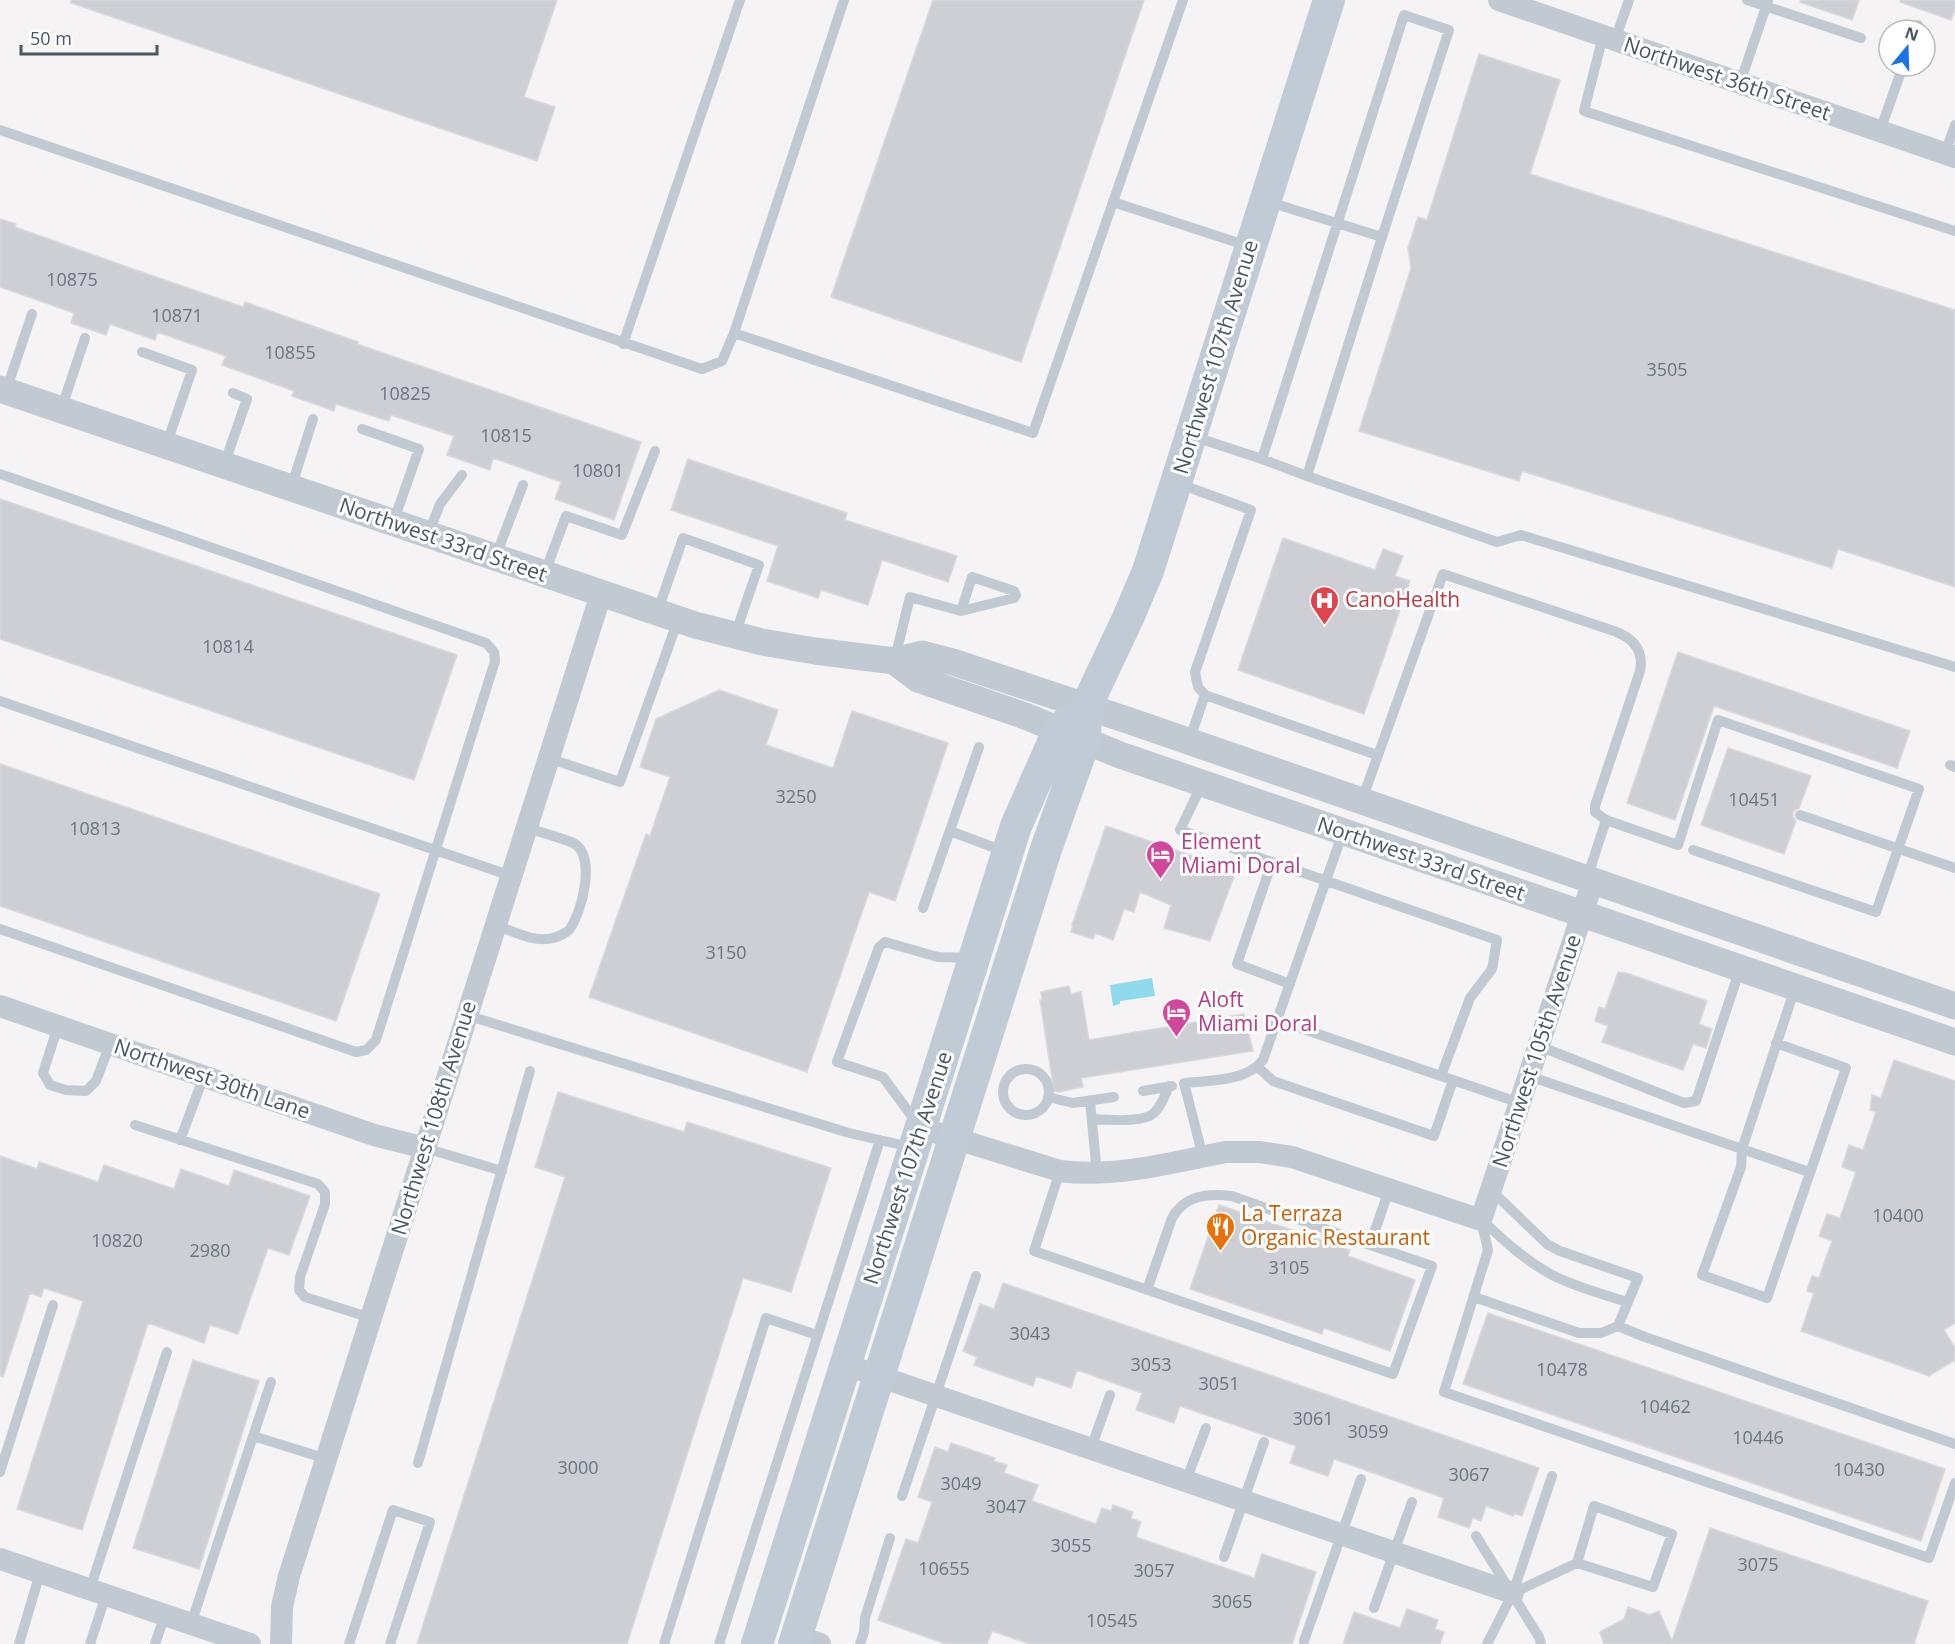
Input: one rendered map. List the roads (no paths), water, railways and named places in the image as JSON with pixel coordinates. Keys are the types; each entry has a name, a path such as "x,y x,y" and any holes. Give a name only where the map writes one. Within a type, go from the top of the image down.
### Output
{"main road":[{"name":"Northwest 107th Avenue","path":"760,1634 1024,805 1072,735 1142,587 1192,436 1329,0"},
{"name":"Northwest 107th Avenue","path":"803,1641 879,1376 1046,849 1072,735"},
{"path":"760,1634 803,1641"}],"street":[{"name":"Northwest 36th Street","path":"1507,1 1950,156"},
{"name":"Northwest 33rd Street","path":"3,390 667,617 778,645 894,661 922,654 930,656 1189,741 1955,1006"},
{"name":"Northwest 108th Avenue","path":"281,1644 282,1607 287,1584 601,594"},
{"name":"Northwest 33rd Street","path":"894,661 918,679 1123,756 1955,1042"},
{"name":"Northwest 105th Avenue","path":"1481,1220 1582,914 1589,880"},
{"name":"Northwest 30th Lane","path":"0,1006 374,1135 425,1148"},
{"path":"921,1128 1060,1171 1097,1174 1242,1151 1278,1154 1481,1220"},
{"path":"846,1365 1513,1593"},
{"path":"0,1559 191,1624 219,1639 250,1644"}],"lane":[{"path":"623,344 740,0"},
{"path":"0,130 702,369 722,361 734,333 844,0"},
{"path":"734,333 1033,433 1183,0"},
{"path":"1629,0 1609,38 1584,111 1955,231"},
{"path":"1747,0 1767,3 1861,39"},
{"path":"1740,83 1767,3"},
{"path":"1262,459 1404,15 1449,30 1307,476"},
{"path":"1880,131 1899,78"},
{"path":"1950,156 1955,125"},
{"path":"1265,201 1382,237"},
{"path":"1113,202 1251,247"},
{"path":"3,390 32,314"},
{"path":"61,410 85,338"},
{"path":"142,352 192,370 166,446"},
{"path":"224,465 247,399 233,393"},
{"path":"291,488 313,419"},
{"path":"362,429 419,449 393,523"},
{"path":"1192,436 1497,542 1521,535 1955,667"},
{"path":"544,575 566,516 622,536 655,451"},
{"path":"0,474 486,644 494,652 495,661 376,1040 366,1050 356,1052 0,929"},
{"path":"428,535 440,504 462,475"},
{"path":"1177,483 1251,510 1195,672 1198,687 1205,695 1377,754"},
{"path":"495,558 523,485"},
{"path":"548,758 620,782 667,617 682,538 759,565 735,636"},
{"path":"1361,801 1443,574 1614,631 1635,644 1641,656 1640,671 1594,806 1595,812 1606,820 1678,845 1718,720 1919,789 1876,912 1693,850"},
{"path":"894,661 910,597 961,611 1014,598 1016,595 1014,591 972,578 961,611"},
{"path":"1189,741 1205,695"},
{"path":"0,701 511,876"},
{"path":"923,908 979,747"},
{"path":"1202,783 1180,831 1497,940 1492,969 1470,998 1441,1076"},
{"path":"1800,815 1955,868"},
{"path":"1589,880 1591,866 1606,820"},
{"path":"495,925 530,937 552,939 568,932 576,916 585,882 586,860 576,845 526,828"},
{"path":"950,831 1008,853"},
{"path":"1143,1092 1184,1083 1242,1075 1258,1067 1263,1060 1344,832"},
{"path":"1272,862 1236,964 1290,984"},
{"path":"466,1015 815,1123 906,1146 921,1128 883,1077 837,1062 879,947 885,942 938,957 975,958"},
{"path":"1539,1046 1684,1103 1696,1101 1740,968"},
{"path":"1776,1043 1846,1068 1767,1298 1702,1275 1741,1167 1742,1149 1776,1043 1795,988"},
{"path":"1277,1020 1520,1103"},
{"path":"58,1026 43,1073 50,1085 58,1088 86,1091 96,1081 110,1044"},
{"path":"1258,1067 1273,1081 1434,1136 1453,1080"},
{"path":"1027,1070 1041,1076 1046,1082 1048,1097 1045,1104 1035,1113 1021,1115 1008,1107 1004,1101 1004,1086 1012,1074 1027,1070"},
{"path":"418,1463 530,1071"},
{"path":"180,1140 204,1076"},
{"path":"1529,1076 1809,1172"},
{"path":"1184,1083 1203,1157"},
{"path":"1093,1119 1118,1121 1151,1115 1160,1104 1169,1086"},
{"path":"1048,1097 1073,1102 1114,1097"},
{"path":"1090,1101 1097,1174"},
{"path":"135,1125 318,1184 325,1192 325,1204 300,1277 299,1290 305,1297 371,1318"},
{"path":"719,1644 880,1140"},
{"path":"425,1148 502,1171"},
{"path":"1060,1171 1034,1251 1147,1290 1393,1374 1431,1266 1232,1197 1218,1194 1202,1195 1186,1201 1177,1209 1147,1290"},
{"path":"1370,1245 1389,1190"},
{"path":"1491,1190 1547,1244 1560,1251 1638,1278 1618,1326"},
{"path":"1481,1220 1510,1247 1551,1274 1627,1302"},
{"path":"1481,1220 1488,1250 1444,1392 1929,1558 1955,1483"},
{"path":"902,1496 976,1276"},
{"path":"1474,1298 1580,1334 1601,1333 1618,1326 1955,1444"},
{"path":"0,1472 52,1305"},
{"path":"664,1644 766,1318 817,1335"},
{"path":"90,1644 98,1592 167,1352"},
{"path":"191,1624 271,1382"},
{"path":"1091,1449 1110,1395"},
{"path":"1186,1482 1206,1428"},
{"path":"253,1436 327,1459"},
{"path":"1224,1557 1264,1442"},
{"path":"1487,1644 1513,1593 1552,1476"},
{"path":"1304,1641 1360,1479"},
{"path":"1374,1608 1412,1502"},
{"path":"1513,1593 1577,1563 1653,1587 1672,1534 1594,1506 1577,1563"},
{"path":"349,1644 393,1510 429,1522 390,1644"},
{"path":"1476,1536 1513,1593 1541,1644"},
{"path":"860,1644 865,1618 890,1538"},
{"path":"19,1644 40,1573"},
{"path":"155,1644 165,1615"}],"water":[{"path":"1152,978 1155,996 1120,1001 1120,1004 1113,1006 1110,985"}],"place":[{"name":"CanoHealth","path":"1324,626"},
{"name":"Element Miami Doral","path":"1160,880"},
{"name":"Aloft Miami Doral","path":"1177,1038"},
{"name":"La Terraza Organic Restaurant","path":"1220,1252"}]}
